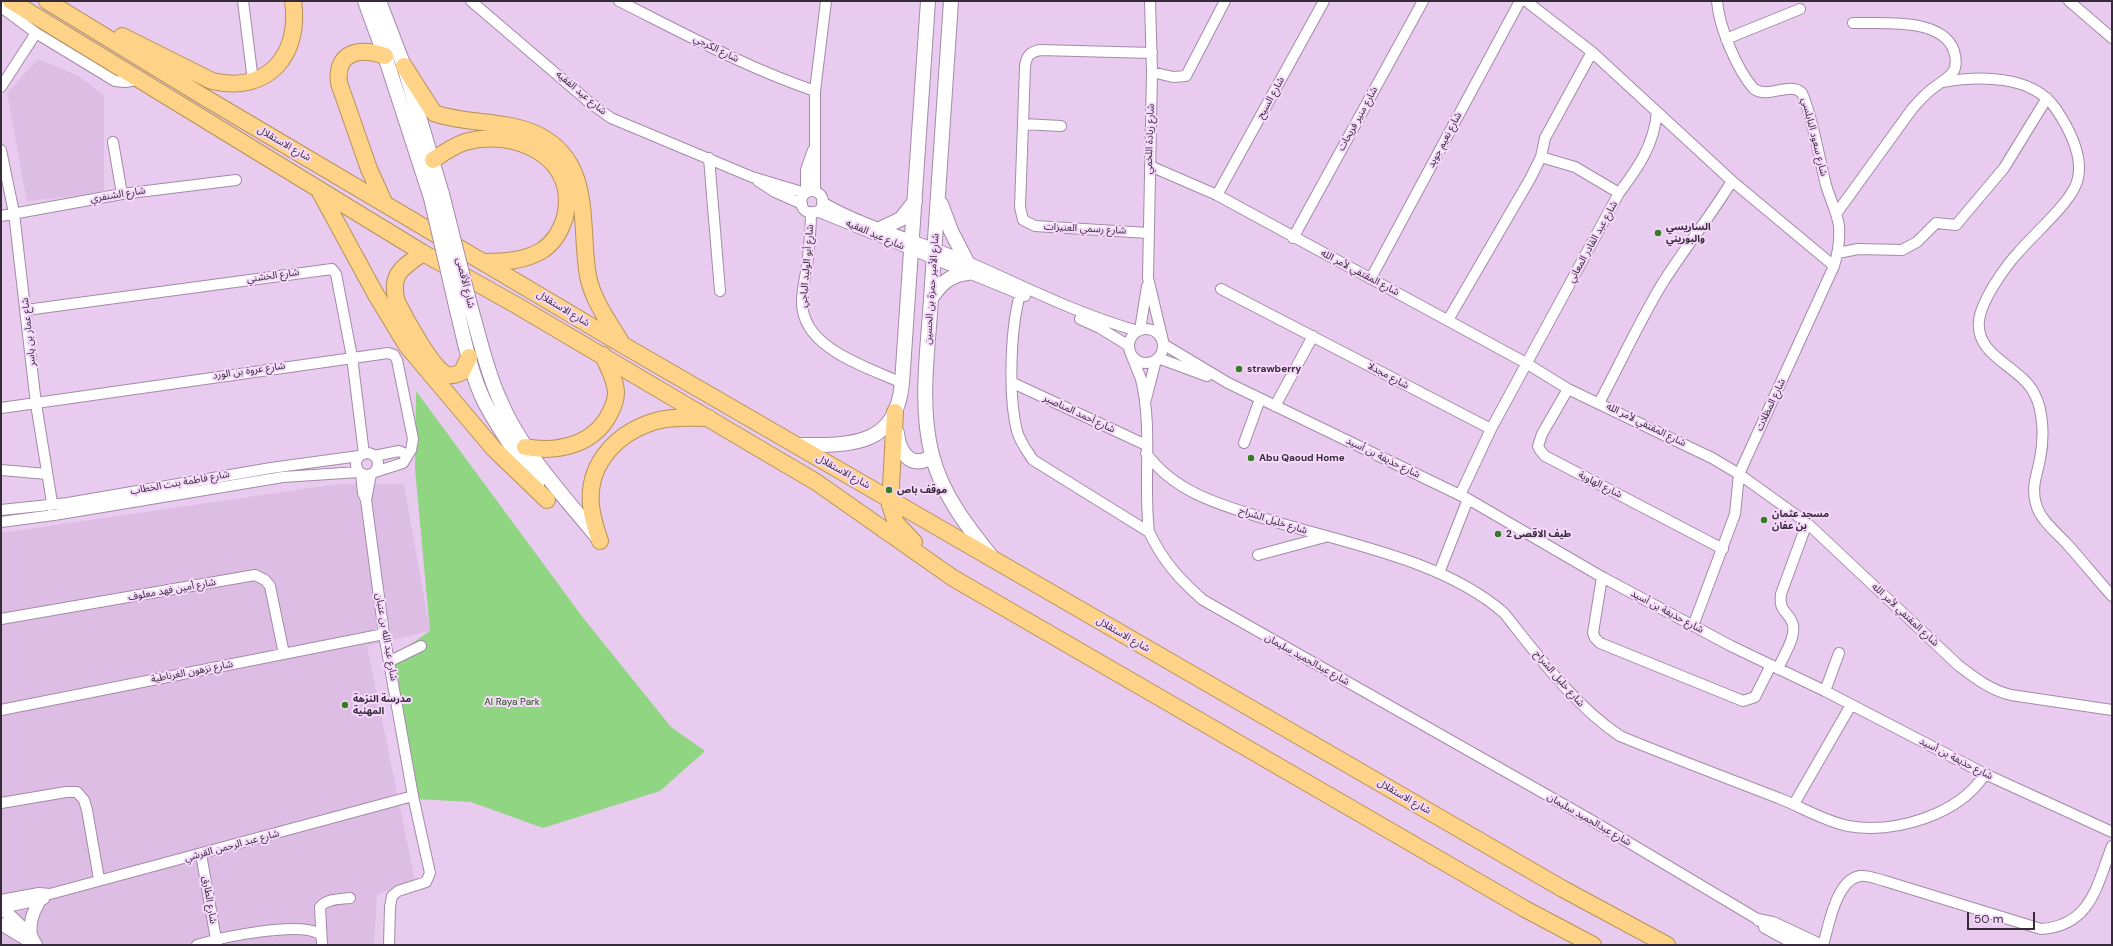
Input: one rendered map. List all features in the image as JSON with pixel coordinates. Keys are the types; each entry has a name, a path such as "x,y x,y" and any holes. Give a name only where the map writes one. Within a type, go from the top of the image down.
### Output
{"highway":[{"name":"شارع الاستقلال","path":"11,1 319,191 602,355 816,482 953,578 1117,675 1526,909 1594,945"},
{"name":"شارع الاستقلال","path":"47,1 204,97 384,202 623,345 890,498 1563,889 1667,945"},
{"path":"70,16 98,24 212,81 227,84 253,81 279,65 292,41 294,24 293,1"},
{"path":"384,202 369,169 339,83 338,73 340,66 346,58 355,52 372,51 386,56"},
{"path":"404,66 434,113 525,130 552,143 563,153 571,165 579,189 588,277 593,291 623,345"},
{"path":"433,160 448,149 464,142 481,139 502,140 520,143 539,150 552,162 563,177 567,194 567,209 563,224 557,236 542,251 507,262 484,262"},
{"path":"319,191 407,346 494,449 547,500"},
{"path":"423,252 402,268 396,277 394,286 397,302 432,361 444,374 450,376 462,372 469,357"},
{"path":"525,447 541,450 555,450 587,439 602,428 614,406 616,393 614,381 602,355"},
{"path":"895,412 890,498 891,511 896,523 918,546 924,558"},
{"path":"600,541 593,519 591,488 594,473 599,461 611,446 624,436 640,427 658,420 709,418"},
{"path":"1077,608 1092,602"}],"main road":[{"name":"شارع الأقصى","path":"365,1 436,196 470,305 488,370 499,399 525,447 600,541"},
{"name":"شارع الأقصى","path":"379,1 404,66 433,160 436,196 456,306 480,392 496,423 547,500"},
{"path":"922,1 928,20"},
{"path":"797,445 846,444 865,440 881,431 895,412 900,398 916,201 928,1"},
{"name":"شارع الأمير حمزة بن الحسين","path":"951,1 925,406 927,431 932,456 941,481 953,504 993,559"},
{"path":"931,298 946,280 967,268 939,198"},
{"path":"882,228 901,219 916,201"},
{"path":"895,412 899,446 904,454 916,461 924,460 932,456"}],"street":[{"path":"242,1 253,81"},
{"name":"شارع عيد الفقيه","path":"470,1 611,118 752,177 809,193"},
{"name":"شارع الكرجي","path":"619,1 759,70 815,91"},
{"path":"809,193 814,149 815,91 826,1"},
{"name":"شارع زيادة اللخمي","path":"1139,331 1148,278 1152,72 1150,1"},
{"path":"1152,72 1173,77 1186,76 1225,1"},
{"name":"شارع السيح","path":"1217,195 1324,1"},
{"name":"شارع منير فريحات","path":"1293,238 1423,1"},
{"name":"شارع نعيم جويد","path":"1370,278 1520,1"},
{"path":"1526,1 1592,52 1732,181 1834,266"},
{"name":"شارع سعود النابلسي","path":"1717,1 1721,24 1726,39 1754,89 1762,93 1794,88 1802,93 1817,142 1826,185"},
{"path":"2069,1 2112,38"},
{"path":"1,7 36,33 115,81 124,82 138,80"},
{"path":"1726,39 1800,8"},
{"path":"1836,214 1912,109 1926,94 1953,72 1956,58 1950,43 1938,33 1916,25 1853,23"},
{"path":"1,87 36,33"},
{"name":"شارع رسمي العنيزات","path":"1148,233 1035,226 1023,220 1020,207 1026,58 1034,51 1152,53"},
{"path":"1448,320 1530,179 1541,156 1545,138 1592,52"},
{"path":"1942,82 1971,79 2007,82 2026,86 2047,98 2063,120 2073,143 2079,166 2077,183 2071,194 2016,254 2001,274 1982,309 1979,320 1979,332 1988,350 2026,381 2038,401 2041,415 2041,452 2034,487 2038,510 2112,596"},
{"path":"1838,253 1858,249 1902,250 1912,246 1936,223 1956,225 2004,168 2047,98"},
{"path":"1619,193 1636,171 1653,138 1657,112"},
{"path":"1023,124 1061,126"},
{"path":"113,142 122,194"},
{"name":"شاع عمار بن ياسر","path":"1,150 14,213 36,404 54,515"},
{"name":"شارع عبد القادر المعاني","path":"1491,429 1619,193 1575,167 1541,156"},
{"path":"709,158 720,291"},
{"name":"شارع المقتفي لأمر الله","path":"1150,166 1217,195 1293,238 1526,363 1568,389 1712,458 1739,474 1807,523 1958,666 1984,684 1997,691 2012,695 2112,710"},
{"name":"شارع عيد الفقيه","path":"752,177 775,192 802,204"},
{"name":"شارع الشنفري","path":"1,216 122,194 236,180"},
{"path":"1599,403 1661,286 1682,252 1715,209 1732,181"},
{"name":"شارع المظلات","path":"1693,626 1735,514 1739,474 1834,266 1838,253 1839,233 1836,214 1826,185"},
{"path":"809,193 820,195 822,202 820,208 814,212 806,210 802,204 802,198 809,193"},
{"name":"شارع عيد الفقيه","path":"822,202 865,226 882,228 912,245"},
{"name":"شارع عيد الفقيه","path":"814,212 865,226 1021,291"},
{"name":"شارع أبو الوليد الباجي","path":"814,212 802,295 802,310 806,324 815,336 826,346 850,360 902,383"},
{"name":"شارع الخشني","path":"26,310 332,269 336,274 352,357 366,455"},
{"name":"شارع زيادة اللخمي","path":"1148,278 1163,343"},
{"name":"شارع مجدلا","path":"1221,289 1491,429"},
{"path":"1021,291 1089,316 1139,331 1154,331 1163,343 1162,352 1157,359 1145,403"},
{"path":"1021,291 1084,320 1130,350 1139,362 1151,362 1157,359"},
{"path":"1021,291 1013,342 1013,406 1017,431 1022,445 1033,460 1149,532"},
{"path":"1139,331 1132,337 1130,350 1140,379 1145,403"},
{"path":"1276,406 1313,336"},
{"name":"شارع حذيفة بن أسيد","path":"1163,343 1228,383 1464,497 1602,577 1693,626 1825,691 1985,774 2112,832"},
{"name":"شارع عروة بن الورد","path":"1,408 388,352 394,355 398,360 413,439 408,455"},
{"name":"شارع حذيفة بن أسيد","path":"1157,359 1228,383"},
{"name":"شارع أحمد المناصير","path":"1013,383 1146,449"},
{"name":"شارع الهاوية","path":"1568,389 1539,440 1540,450 1545,456 1723,549"},
{"path":"1244,443 1260,399"},
{"name":"شارع عبدالحميد سليمان","path":"1145,403 1146,511 1149,532 1158,552 1180,580 1203,600 1590,820 1759,920"},
{"path":"1440,573 1464,497 1491,429"},
{"name":"شارع خليل الشراح","path":"1146,449 1162,472 1182,487 1211,502 1325,537 1354,544 1440,573 1490,601 1504,613 1578,703 1614,732 1641,745 1794,804 1828,820 1848,826 1870,828 1894,826 1914,821 1951,805 1972,792 1985,774"},
{"path":"366,455 398,451 408,455 403,463 373,473"},
{"name":"شارع عبد الله بن عتبان","path":"366,500 373,473 378,464 366,455 356,465 360,472 363,493 366,500 384,634 413,796 429,866 429,878 421,885 398,891 392,896 390,901 389,945"},
{"name":"شارع فاطمة بنت الخطاب","path":"1,510 52,504 272,468 366,455"},
{"path":"1,470 48,474"},
{"name":"شارع فاطمة بنت الخطاب","path":"1,522 54,515 283,477 360,472 373,473"},
{"path":"1602,577 1593,633 1595,638 1600,643 1743,701 1755,697 1774,667 1794,630 1792,621 1781,607 1781,594 1807,523"},
{"path":"1258,556 1325,537"},
{"name":"شارع أمين فهد معلوف","path":"1,619 255,576 261,577 270,586 284,654"},
{"name":"شارع نزهون الغرناطية","path":"1,710 384,634"},
{"path":"390,661 421,646"},
{"path":"1825,691 1839,653"},
{"path":"1794,804 1851,705"},
{"path":"1,803 66,792 77,792 84,800 90,821 100,879"},
{"name":"شارع عبد الرحمن القرشي","path":"1,906 45,897 100,879 202,854 413,796"},
{"path":"1759,920 1773,923 1822,945 1840,892 1852,879 1861,876 1885,881 2041,930 2062,926 2081,914 2091,902 2112,846"},
{"name":"شارع الطارق","path":"202,854 217,942"},
{"path":"34,942 30,927 32,918 45,897"},
{"path":"322,945 319,912 322,904 350,898"},
{"path":"1,906 34,942"},
{"path":"1759,920 1769,930 1798,945"},
{"path":"1,924 34,942"},
{"path":"197,945 292,929 311,929 320,934"}],"shaded area":[{"path":"38,59 79,76 104,96 104,193 27,201 7,93"},
{"path":"338,484 404,484 430,631 367,646 415,881 377,894 374,945 1,945 1,533"}],"green space":[{"name":"Al Raya Park","path":"416,391 584,619 671,727 705,751 660,791 543,828 471,802 416,799 389,659 430,631 415,469"}],"place":[{"name":"الساريسي والبوريني","path":"1658,233"},
{"name":"strawberry","path":"1239,369"},
{"name":"Abu Qaoud Home","path":"1251,458"},
{"name":"موقف باص","path":"889,490"},
{"name":"مسجد عثمان بن عفان","path":"1764,520"},
{"name":"طيف الاقصى 2","path":"1498,534"},
{"name":"مدرسة النزهة المهنية","path":"345,705"}]}
